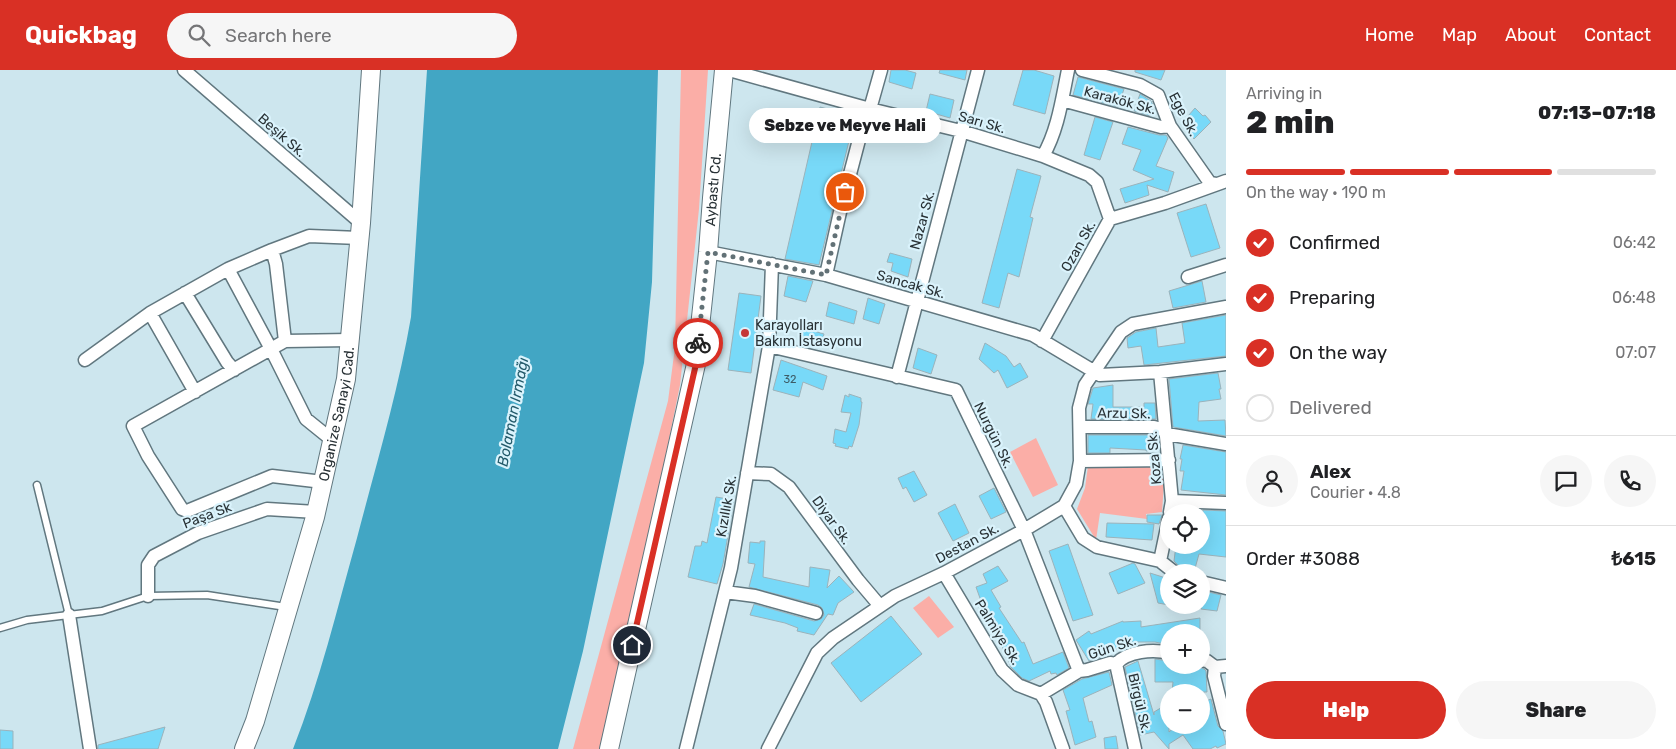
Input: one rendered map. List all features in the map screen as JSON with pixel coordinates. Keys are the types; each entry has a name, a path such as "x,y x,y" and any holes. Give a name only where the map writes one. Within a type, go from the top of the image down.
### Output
{"main road":[{"name":"Organize Sanayi Cad.","path":"244,749 255,721 316,512 346,379 360,231 371,70"},
{"name":"Aybastı Cd.","path":"609,749 696,364 724,70"}],"street":[{"name":"Beşik Sk.","path":"184,70 360,231"},
{"name":"Sarı Sk.","path":"729,70 870,109 961,131 1043,156 1089,175 1097,182 1110,219"},
{"path":"826,275 865,116 870,109 881,70"},
{"name":"Nazar Sk.","path":"897,377 978,70"},
{"path":"1043,156 1050,144 1068,70"},
{"name":"Ege Sk.","path":"1082,70 1140,85 1158,95 1170,126 1210,183 1221,182"},
{"name":"Karakök Sk.","path":"1062,100 1161,127 1170,126"},
{"name":"Ozan Sk.","path":"1042,341 1110,219 1165,203 1221,182"},
{"path":"85,360 150,313 228,268 310,236 360,231"},
{"path":"272,250 276,264 285,341"},
{"name":"Sancak Sk.","path":"708,252 826,275 1033,335 1095,372"},
{"name":"Kızıllık Sk.","path":"686,749 731,568 768,346 772,264"},
{"path":"1188,277 1226,266"},
{"path":"228,268 306,419 332,440"},
{"path":"185,293 227,362 234,370"},
{"path":"1164,564 1160,561 1097,547 1083,538 1064,506 1076,484 1080,461 1079,408 1085,385 1121,332 1133,324 1226,307"},
{"path":"150,313 195,392"},
{"path":"323,482 272,476 194,510 187,511 182,509 148,456 132,426 285,341 350,340"},
{"name":"Nurgün Sk.","path":"768,346 956,390 1024,530 1079,671"},
{"path":"1095,372 1100,375 1160,372 1226,364"},
{"name":"Koza Sk.","path":"1160,372 1167,434 1171,504"},
{"name":"Arzu Sk.","path":"1080,427 1154,427 1161,429 1167,434 1226,444"},
{"path":"1080,461 1169,460"},
{"name":"Diyar Sk.","path":"747,473 771,474 789,487 858,580 880,606"},
{"path":"1210,505 1226,504"},
{"name":"Destan Sk.","path":"768,749 817,654 833,638 895,596 944,573 1064,506"},
{"name":"Paşa Sk","path":"148,596 148,565 154,556 198,533 267,509 316,512"},
{"path":"1160,561 1161,554"},
{"name":"Palmiye Sk.","path":"944,573 1002,670 1018,685 1041,694"},
{"path":"1210,584 1226,588"},
{"path":"725,592 755,596 816,613"},
{"path":"69,615 90,749"},
{"name":"Gün Sk.","path":"1041,694 1079,671 1110,663 1116,664 1120,659 1140,652 1160,651"},
{"name":"Birgül Sk.","path":"1116,664 1135,749"},
{"path":"1220,666 1214,676 1226,724"},
{"path":"1041,694 1046,702 1062,749"}],"lane":[{"path":"37,485 69,615"},
{"path":"0,628 27,620 102,611 148,596 207,595 288,607"}],"shaded area":[{"path":"681,70 708,70 699,209 680,385 653,519 601,749 573,749 668,401 675,347"},
{"path":"1036,438 1058,485 1033,497 1010,452"},
{"path":"1158,463 1165,469 1163,504 1160,504 1160,512 1146,514 1147,519 1100,513 1096,540 1077,509 1085,488 1088,466"},
{"path":"929,596 954,627 938,638 913,608"}],"water":[{"name":"Bolaman Irmağı","path":"427,70 658,70 652,282 644,363 583,651 558,749 293,749 312,697 335,618 386,428 406,345 411,317"}],"building":[{"path":"891,70 905,70 916,73 912,89 889,82"},
{"path":"940,70 967,70 965,80 939,73"},
{"path":"1023,70 1034,70 1054,76 1045,114 1013,105"},
{"path":"1135,70 1165,70 1161,80 1135,72"},
{"path":"1078,77 1124,89 1118,107 1073,95"},
{"path":"930,94 954,100 950,118 926,111"},
{"path":"1140,94 1151,101 1153,105 1150,116 1134,111"},
{"path":"820,107 855,116 819,265 785,259"},
{"path":"1195,108 1211,122 1194,139 1181,124"},
{"path":"1095,117 1113,122 1100,160 1084,155"},
{"path":"1128,127 1166,135 1168,138 1156,166 1174,172 1168,192 1147,185 1149,195 1125,203 1120,189 1154,179 1133,170 1141,150 1122,144"},
{"path":"1017,169 1041,176 1030,217 1033,218 1019,277 1008,273 999,308 982,303"},
{"path":"1206,204 1220,248 1191,257 1177,213"},
{"path":"890,253 912,259 908,277 891,271 893,263 887,262"},
{"path":"788,276 813,281 806,302 784,296"},
{"path":"1202,281 1206,302 1173,308 1169,291"},
{"name":"Karayolları Bakım İstasyonu","path":"739,293 761,296 751,373 728,370"},
{"path":"868,298 885,304 879,324 863,319"},
{"path":"829,302 857,311 854,324 826,316"},
{"path":"1226,315 1226,356 1144,365 1141,346 1128,348 1127,338 1136,332 1156,328 1158,347 1185,343 1182,323"},
{"path":"803,328 824,334 820,347 799,341"},
{"path":"985,343 1006,356 1014,367 1020,363 1028,377 1007,388 998,370 994,373 979,359"},
{"path":"918,348 937,355 931,374 913,368"},
{"path":"781,360 827,376 823,390 803,382 799,397 773,390"},
{"path":"1218,373 1221,399 1199,402 1198,421 1225,420 1226,436 1173,427 1169,379"},
{"path":"1113,385 1113,407 1144,407 1144,403 1155,403 1156,419 1091,419 1093,404 1088,404 1093,388"},
{"path":"849,394 861,398 862,402 859,425 852,447 849,446 848,449 835,446 836,444 833,443 835,429 846,432 851,413 841,412 845,395 849,397"},
{"path":"1088,435 1153,435 1158,437 1159,449 1146,451 1110,448 1110,453 1088,453"},
{"path":"1183,445 1226,452 1226,495 1181,490 1184,471 1180,471 1182,459 1180,459"},
{"path":"914,471 927,495 914,502 906,487 903,489 898,478"},
{"path":"994,488 1006,512 991,519 979,496"},
{"path":"716,497 734,500 723,564 717,584 688,577 695,546 701,546 702,541 707,543"},
{"path":"955,504 969,533 953,541 938,513"},
{"path":"1210,510 1226,511 1226,557 1199,554 1210,554"},
{"path":"1147,515 1160,515 1159,524 1147,522"},
{"path":"1107,523 1154,524 1152,540 1106,537"},
{"path":"760,541 765,541 763,577 809,587 810,567 830,570 827,588 839,576 854,592 838,603 833,615 828,614 814,635 797,631 798,628 785,623 750,615 754,604 814,621 821,619 824,615 822,608 818,605 749,587 755,564 748,563 750,542 760,543"},
{"path":"1068,544 1093,615 1073,621 1049,551"},
{"path":"1175,554 1199,554 1196,564 1177,564 1174,561"},
{"path":"1133,563 1145,583 1118,594 1109,573"},
{"path":"998,566 1008,581 991,590 1001,607 999,608 1022,643 1024,642 1033,664 1063,652 1069,668 1057,675 1056,673 1051,674 1050,671 1029,681 1022,678 1011,667 1001,644 988,626 977,603 981,601 976,587 987,583 983,574"},
{"path":"1150,573 1160,576 1160,603 1158,603"},
{"path":"1210,592 1221,595 1217,611 1210,610"},
{"path":"891,616 922,654 861,702 831,663"},
{"path":"1200,618 1200,624 1161,624"},
{"path":"1123,621 1141,621 1141,627 1160,624 1160,643 1132,642 1133,646 1120,651 1119,648 1099,655 1101,657 1089,661 1076,640 1089,631 1091,634"},
{"path":"1155,659 1160,660 1160,674 1206,674 1207,684 1155,682"},
{"path":"1138,661 1154,715 1154,712 1160,708 1160,734 1210,734 1211,699 1218,726 1223,731 1226,744 1217,748 1216,746 1210,749 1193,749 1183,735 1169,744 1169,749 1154,732 1140,735 1125,667"},
{"path":"1109,672 1112,685 1083,698 1089,722 1092,721 1096,737 1075,745 1066,711 1070,710 1063,690 1082,679"},
{"path":"165,727 158,749 98,749 98,745"},
{"path":"0,730 13,731 13,749 0,749"},
{"path":"1116,736 1118,749 1105,749 1104,738"}],"way so far":[{"path":"698,343 708,252 826,275 845,192"}],"place":[{"name":"Sebze ve Meyve Hali","path":"845,192"},
{"name":"Karayolları Bakım İstasyonu","path":"745,333"}],"route":[{"path":"632,645 696,364 698,343"}]}
